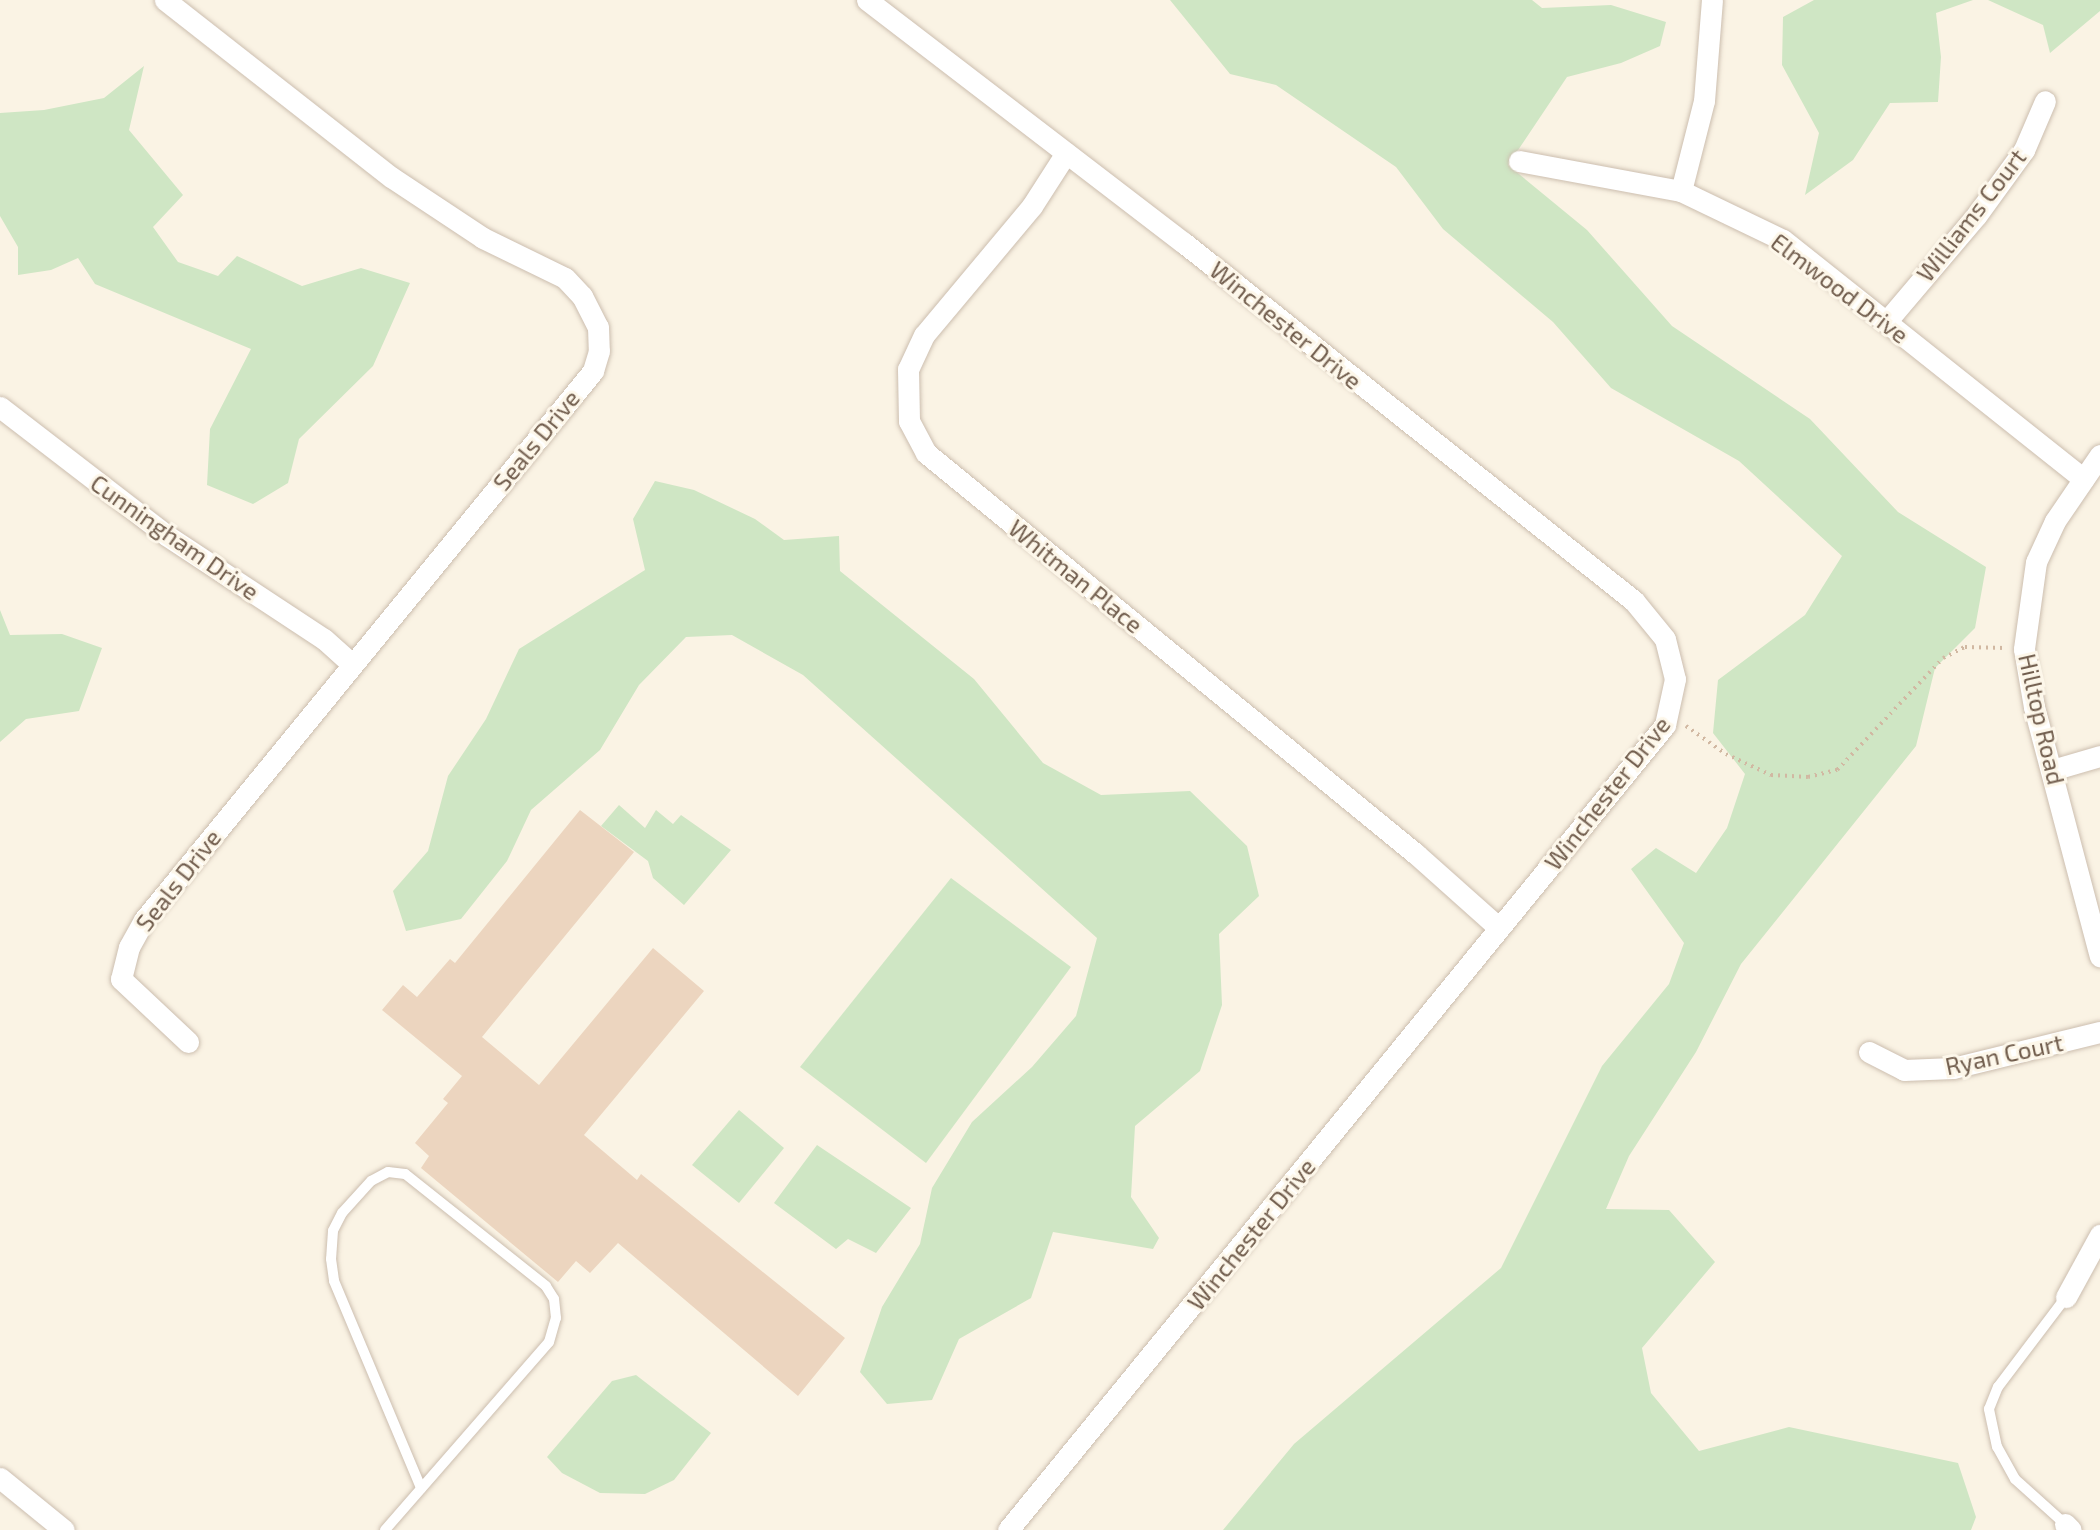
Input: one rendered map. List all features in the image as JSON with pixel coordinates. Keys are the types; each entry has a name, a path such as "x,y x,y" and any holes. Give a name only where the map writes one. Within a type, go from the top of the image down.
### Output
{"street":[{"name":"Seals Drive","path":"165,0 391,177 484,238 565,278 582,296 598,327 599,351 593,371 144,920 129,947 121,979 188,1042"},
{"name":"Winchester Drive","path":"867,0 1066,153 1634,601 1665,639 1675,679 1669,715 1499,928 1008,1530"},
{"path":"1681,191 1704,101 1712,0"},
{"name":"Williams Court","path":"1886,322 1976,216 2024,150 2045,101"},
{"name":"Whitman Place","path":"1066,153 1032,206 924,335 908,369 909,421 926,453 1406,846 1499,928"},
{"name":"Elmwood Drive","path":"1519,161 1681,191 1783,240 2083,479"},
{"name":"Cunningham Drive","path":"0,407 166,535 324,639 352,664"},
{"name":"Hilltop Road","path":"2100,455 2083,479 2036,562 2024,649 2100,956"},
{"path":"2052,770 2100,756"},
{"name":"Ryan Court","path":"1868,1052 1904,1070 1952,1068 2100,1032"},
{"path":"2066,1297 2100,1235"},
{"path":"0,1479 64,1530"}],"lane":[{"path":"385,1530 549,1342 556,1318 554,1299 546,1286 405,1174 388,1172 371,1181 342,1213 333,1231 331,1259 334,1281 421,1488"},
{"path":"2066,1297 1998,1387 1989,1409 1997,1447 2015,1479 2068,1527"}],"path":[{"path":"1669,715 1726,754 1771,775 1808,777 1837,770 1852,757 1943,658 1965,647 2024,649"}],"green space":[{"path":"1170,0 1532,0 1542,8 1611,5 1666,22 1660,46 1621,63 1567,77 1508,165 1587,230 1672,326 1810,419 1898,512 1986,567 1975,628 1935,668 1916,746 1741,964 1696,1052 1629,1156 1606,1209 1669,1210 1715,1262 1642,1348 1651,1393 1699,1451 1789,1427 1958,1463 1976,1517 1971,1530 1223,1530 1294,1444 1501,1268 1602,1066 1669,984 1684,943 1631,869 1656,848 1696,873 1727,828 1745,774 1713,733 1718,680 1805,615 1842,556 1739,461 1611,388 1553,322 1443,229 1396,167 1276,85 1230,74"},
{"path":"1814,0 1973,0 1936,13 1941,57 1938,102 1890,103 1853,160 1805,195 1819,133 1782,65 1783,17"},
{"path":"1988,0 2100,0 2100,11 2050,53 2043,25"},
{"path":"144,66 129,130 183,195 153,227 178,262 218,276 237,256 302,286 361,268 410,283 373,366 299,439 288,483 253,504 207,485 210,429 251,349 95,284 78,258 51,270 18,275 18,247 0,216 0,113 44,110 104,98"},
{"path":"655,481 694,490 755,519 784,540 839,536 840,571 974,679 1043,763 1101,795 1190,791 1247,846 1259,896 1219,934 1222,1005 1200,1071 1135,1126 1131,1197 1159,1238 1153,1249 1053,1232 1031,1298 959,1339 932,1400 887,1404 860,1372 882,1307 920,1244 932,1188 972,1122 1032,1067 1076,1016 1097,938 803,675 732,635 686,637 639,685 600,750 531,810 507,861 461,919 406,931 393,891 428,851 448,776 486,719 519,649 645,570 633,519"},
{"path":"0,610 10,635 62,634 102,648 79,711 26,719 0,742"},
{"path":"619,805 645,828 656,810 673,824 681,815 731,850 684,905 653,878 648,861 601,826"},
{"path":"951,878 1071,967 926,1163 800,1067"},
{"path":"739,1110 784,1148 739,1203 692,1165"},
{"path":"817,1145 911,1208 876,1253 848,1239 836,1249 774,1203"},
{"path":"636,1375 711,1433 674,1480 645,1494 600,1493 562,1473 547,1457 612,1381"}],"building":[{"path":"580,810 634,852 482,1037 539,1085 653,948 704,991 584,1135 637,1180 641,1174 845,1338 798,1396 618,1243 590,1273 576,1261 558,1282 421,1168 429,1156 415,1143 448,1103 443,1099 462,1076 382,1010 403,985 417,997 450,959 455,963"}]}
